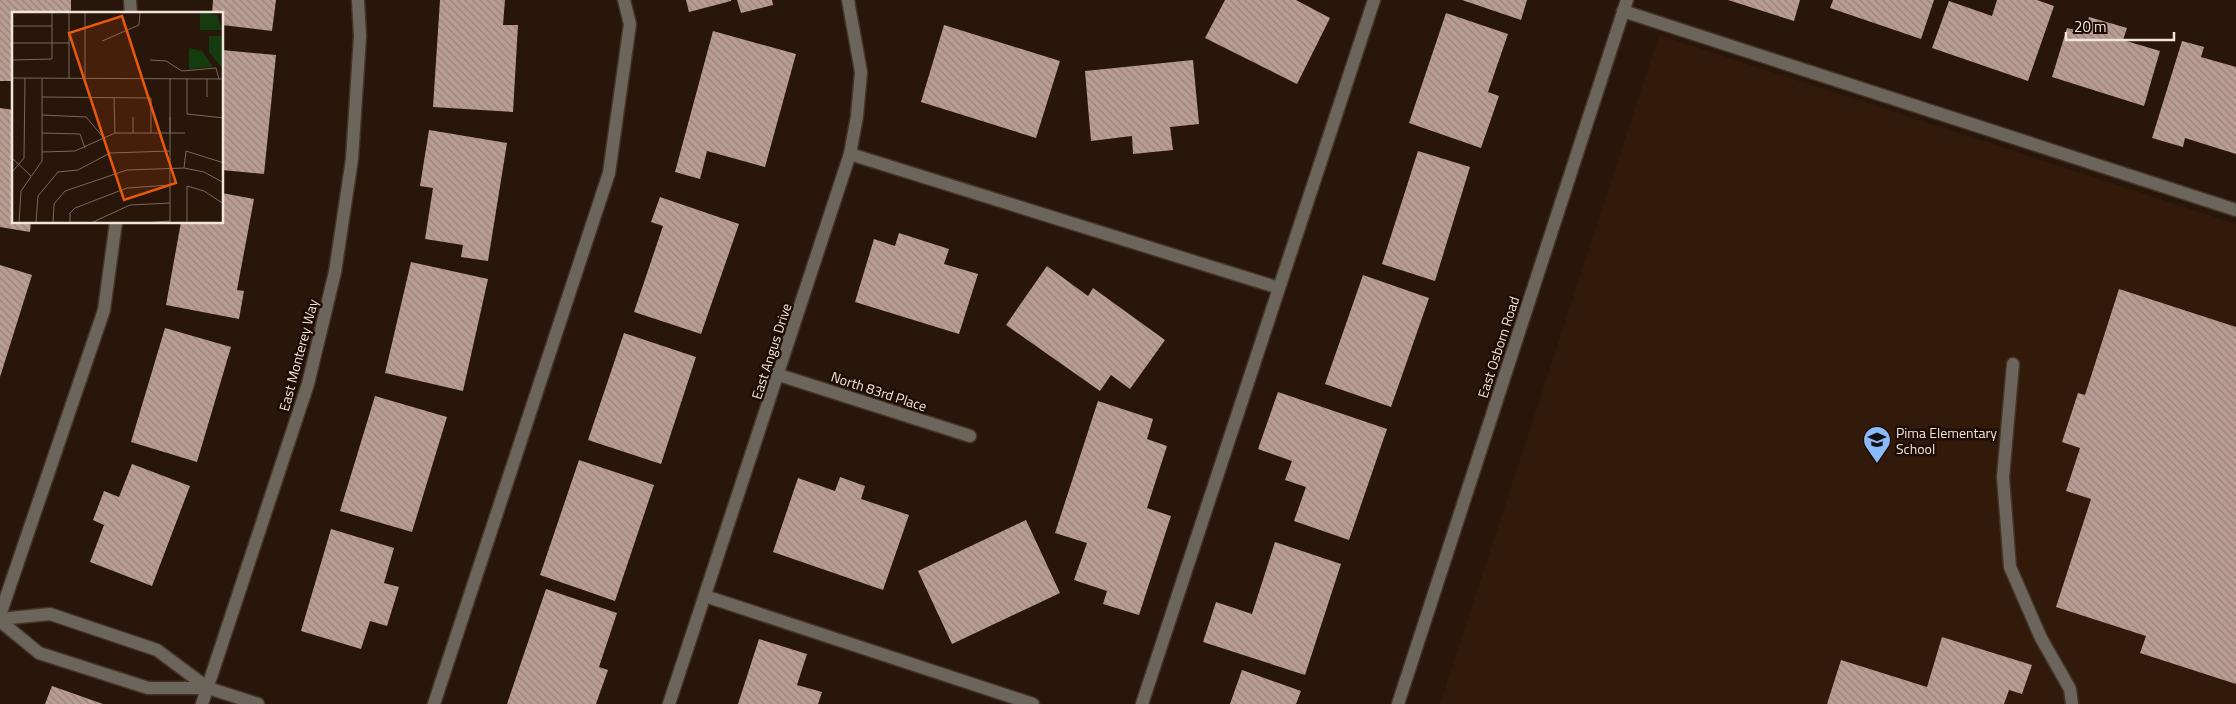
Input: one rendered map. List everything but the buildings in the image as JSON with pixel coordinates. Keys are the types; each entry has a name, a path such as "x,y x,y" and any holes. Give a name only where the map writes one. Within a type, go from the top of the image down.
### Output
{"street":[{"name":"East Monterey Way","path":"202,704 308,384 335,272 352,159 360,36 358,0"},
{"path":"434,704 609,173 630,24 624,0"},
{"name":"East Angus Drive","path":"669,704 779,375 850,154 857,116 861,72 848,0"},
{"path":"1142,704 1374,0"},
{"path":"1625,6 2236,210"},
{"name":"East Osborn Road","path":"1398,704 1625,6"},
{"path":"850,154 1279,288"},
{"path":"0,615 104,310 116,224"},
{"path":"2013,364 2002,477 2010,567 2041,638 2070,689 2072,704"},
{"name":"North 83rd Place","path":"779,375 970,436"},
{"path":"705,596 1033,704"},
{"path":"0,620 50,614 156,650 208,688"},
{"path":"0,620 39,653 148,688 208,688 258,704"}],"shaded area":[{"name":"Pima Elementary School","path":"1659,35 2236,224 2236,704 1440,704"}],"place":[{"name":"Pima Elementary School","path":"1877,464"}]}
